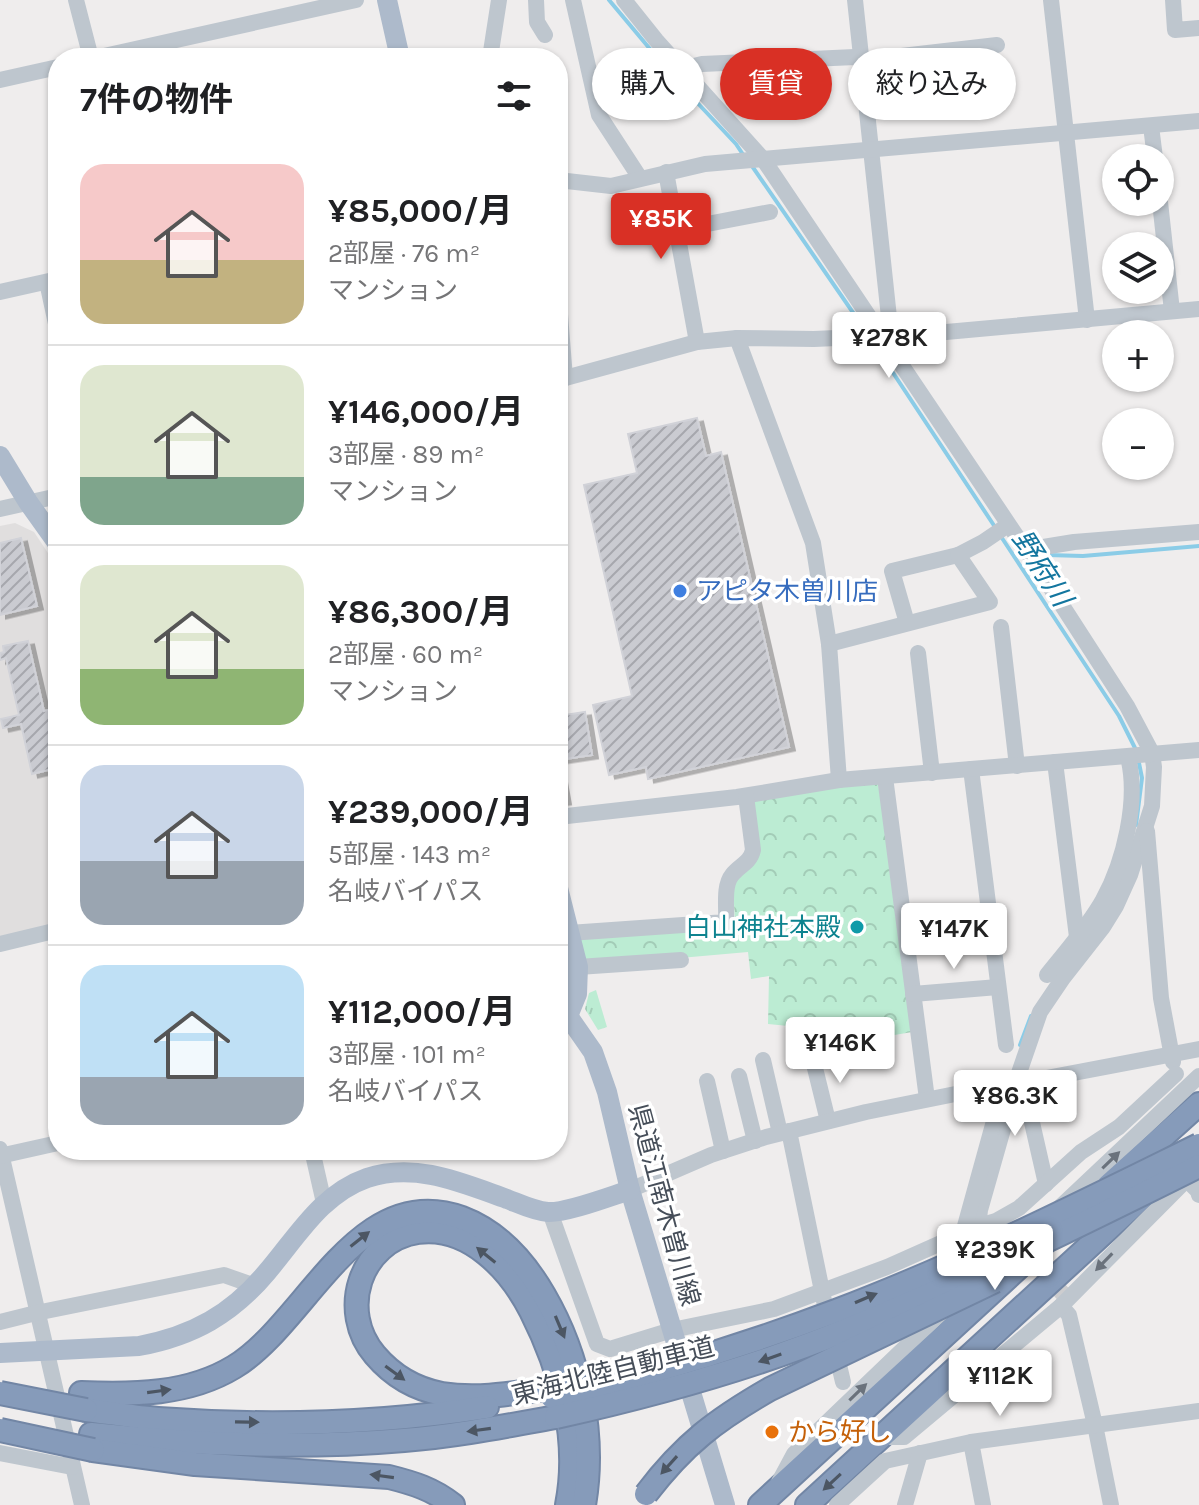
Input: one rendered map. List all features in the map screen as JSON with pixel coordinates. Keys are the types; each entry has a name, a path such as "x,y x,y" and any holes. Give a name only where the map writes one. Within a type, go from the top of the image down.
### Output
{"highway":[{"path":"766,1499 1001,1282 1192,1097"},
{"path":"807,1505 1199,1146"},
{"name":"東海北陸自動車道","path":"0,1417 92,1442 250,1445 406,1440 727,1350 838,1310 974,1253 1199,1146"},
{"path":"642,1500 686,1447 737,1408 1197,1180"},
{"name":"東海北陸自動車道","path":"0,1393 83,1401 156,1419 246,1423 322,1423 553,1401 621,1402 704,1379 846,1330 1197,1180"},
{"path":"0,1381 83,1401 193,1385 216,1377 255,1352 276,1332 340,1256 377,1226 414,1214 434,1212 452,1215 496,1236 534,1278 551,1306 564,1335 582,1396 589,1458 584,1505"},
{"path":"553,1401 440,1394 393,1373 370,1349 362,1334 355,1307 363,1273 373,1257 385,1245 401,1237 418,1232 436,1232 476,1246 494,1260 511,1280 542,1334 564,1400 571,1462 567,1505"},
{"path":"0,1430 92,1442 195,1464 389,1477 416,1483 453,1505"}],"main road":[{"path":"387,0 398,48"},
{"path":"0,456 48,530"},
{"name":"県道江南木曽川線","path":"568,1006 577,994 570,949"},
{"name":"県道江南木曽川線","path":"568,1023 593,1052 607,1092 630,1190 725,1505"},
{"path":"0,1353 139,1346 176,1337 210,1322 228,1311 255,1286 324,1203 352,1184 387,1173 406,1171 441,1176 550,1212 630,1190"}],"street":[{"path":"76,0 90,48"},
{"path":"172,48 356,0"},
{"path":"492,48 499,0"},
{"path":"536,0 537,22 545,35"},
{"path":"573,0 592,81"},
{"path":"624,0 663,48"},
{"path":"855,0 860,48"},
{"path":"1051,0 1087,320"},
{"path":"1173,0 1175,30 1199,28"},
{"path":"971,48 997,45"},
{"path":"704,64 848,58"},
{"path":"0,80 48,69"},
{"path":"704,97 754,160 879,336 1001,530 1025,550 1127,706 1139,755 1133,774 1126,836 1103,900 1047,975"},
{"path":"602,120 640,178"},
{"path":"867,120 879,336"},
{"path":"568,181 611,186 705,164 1199,121"},
{"path":"1151,126 1153,144"},
{"path":"666,172 697,342"},
{"path":"676,230 770,212"},
{"path":"1162,216 1172,311"},
{"path":"0,292 48,281"},
{"path":"568,377 697,342 737,338 879,336 1199,309"},
{"path":"737,338 813,543 829,644 839,780"},
{"path":"0,509 48,498"},
{"path":"907,623 892,571 958,555 1001,530"},
{"path":"1025,550 1074,542 1199,532"},
{"path":"829,644 990,602 958,555"},
{"path":"1001,627 1017,766"},
{"path":"918,653 932,773"},
{"path":"568,816 746,796 839,780 1199,750"},
{"path":"969,1236 1012,1084 1040,1012 1103,927 1130,875 1152,806 1154,767 1139,755"},
{"path":"1055,762 1077,937"},
{"path":"971,769 1006,1045"},
{"path":"885,777 927,1099"},
{"path":"570,949 726,922 727,884 731,876 751,858 753,850 746,796"},
{"path":"1146,826 1161,998 1176,1074 1192,1097"},
{"path":"0,944 48,932"},
{"path":"570,949 681,960"},
{"path":"913,994 998,987"},
{"path":"630,1190 723,1151 828,1121 927,1099 1199,1049"},
{"path":"763,1060 785,1132 843,1382"},
{"path":"813,1060 828,1121"},
{"path":"550,1212 597,1344 610,1349 672,1330 774,1309 1001,1226 1081,1152 1119,1127 1176,1074"},
{"path":"739,1076 755,1141"},
{"path":"1192,1097 1199,1076"},
{"path":"707,1081 723,1151"},
{"path":"1012,1084 1046,1184"},
{"path":"48,1145 1,1154 82,1505"},
{"path":"314,1160 324,1203"},
{"path":"880,1437 904,1437 1064,1300 1197,1180"},
{"path":"0,1322 224,1275 255,1286"},
{"path":"1064,1300 1111,1505"},
{"path":"837,1505 885,1461 971,1442 1199,1411"},
{"path":"971,1442 983,1505"},
{"path":"0,1453 72,1467"},
{"path":"905,1505 920,1453"}],"shaded area":[{"path":"15,523 34,532 48,553 48,927 0,938 0,526"}],"green space":[{"path":"877,777 918,1031 830,1046 819,1029 768,1024 769,976 751,979 748,952 578,967 571,939 735,925 733,881 751,858 753,794"},
{"path":"596,990 607,1027 598,1030 585,1009 589,993"}],"building":[{"name":"アピタ木曽川店","path":"697,418 706,456 721,452 789,747 648,779 646,767 609,775 593,705 632,696 584,485 637,473 628,434"},
{"path":"21,538 37,606 0,615 0,543"},
{"path":"28,641 44,711 48,710 48,770 32,774 21,724 3,728 1,719 19,715 6,658 0,660 3,646"},
{"path":"585,712 592,755 568,759 568,715"}],"waterway":[{"name":"野府川","path":"609,0 744,156"},
{"name":"野府川","path":"752,166 865,330"},
{"name":"野府川","path":"872,341 995,527"},
{"name":"野府川","path":"1000,535 1119,716 1136,750"},
{"path":"1047,555 1083,556 1199,546"},
{"name":"野府川","path":"1136,825 1142,778 1138,758"},
{"name":"野府川","path":"1020,1045 1031,1016"}],"tunnel":[{"path":"1023,1250 1064,1295"}],"place":[{"name":"アピタ木曽川店","path":"680,591"},
{"name":"白山神社本殿","path":"857,927"},
{"name":"から好し","path":"772,1432"}]}
